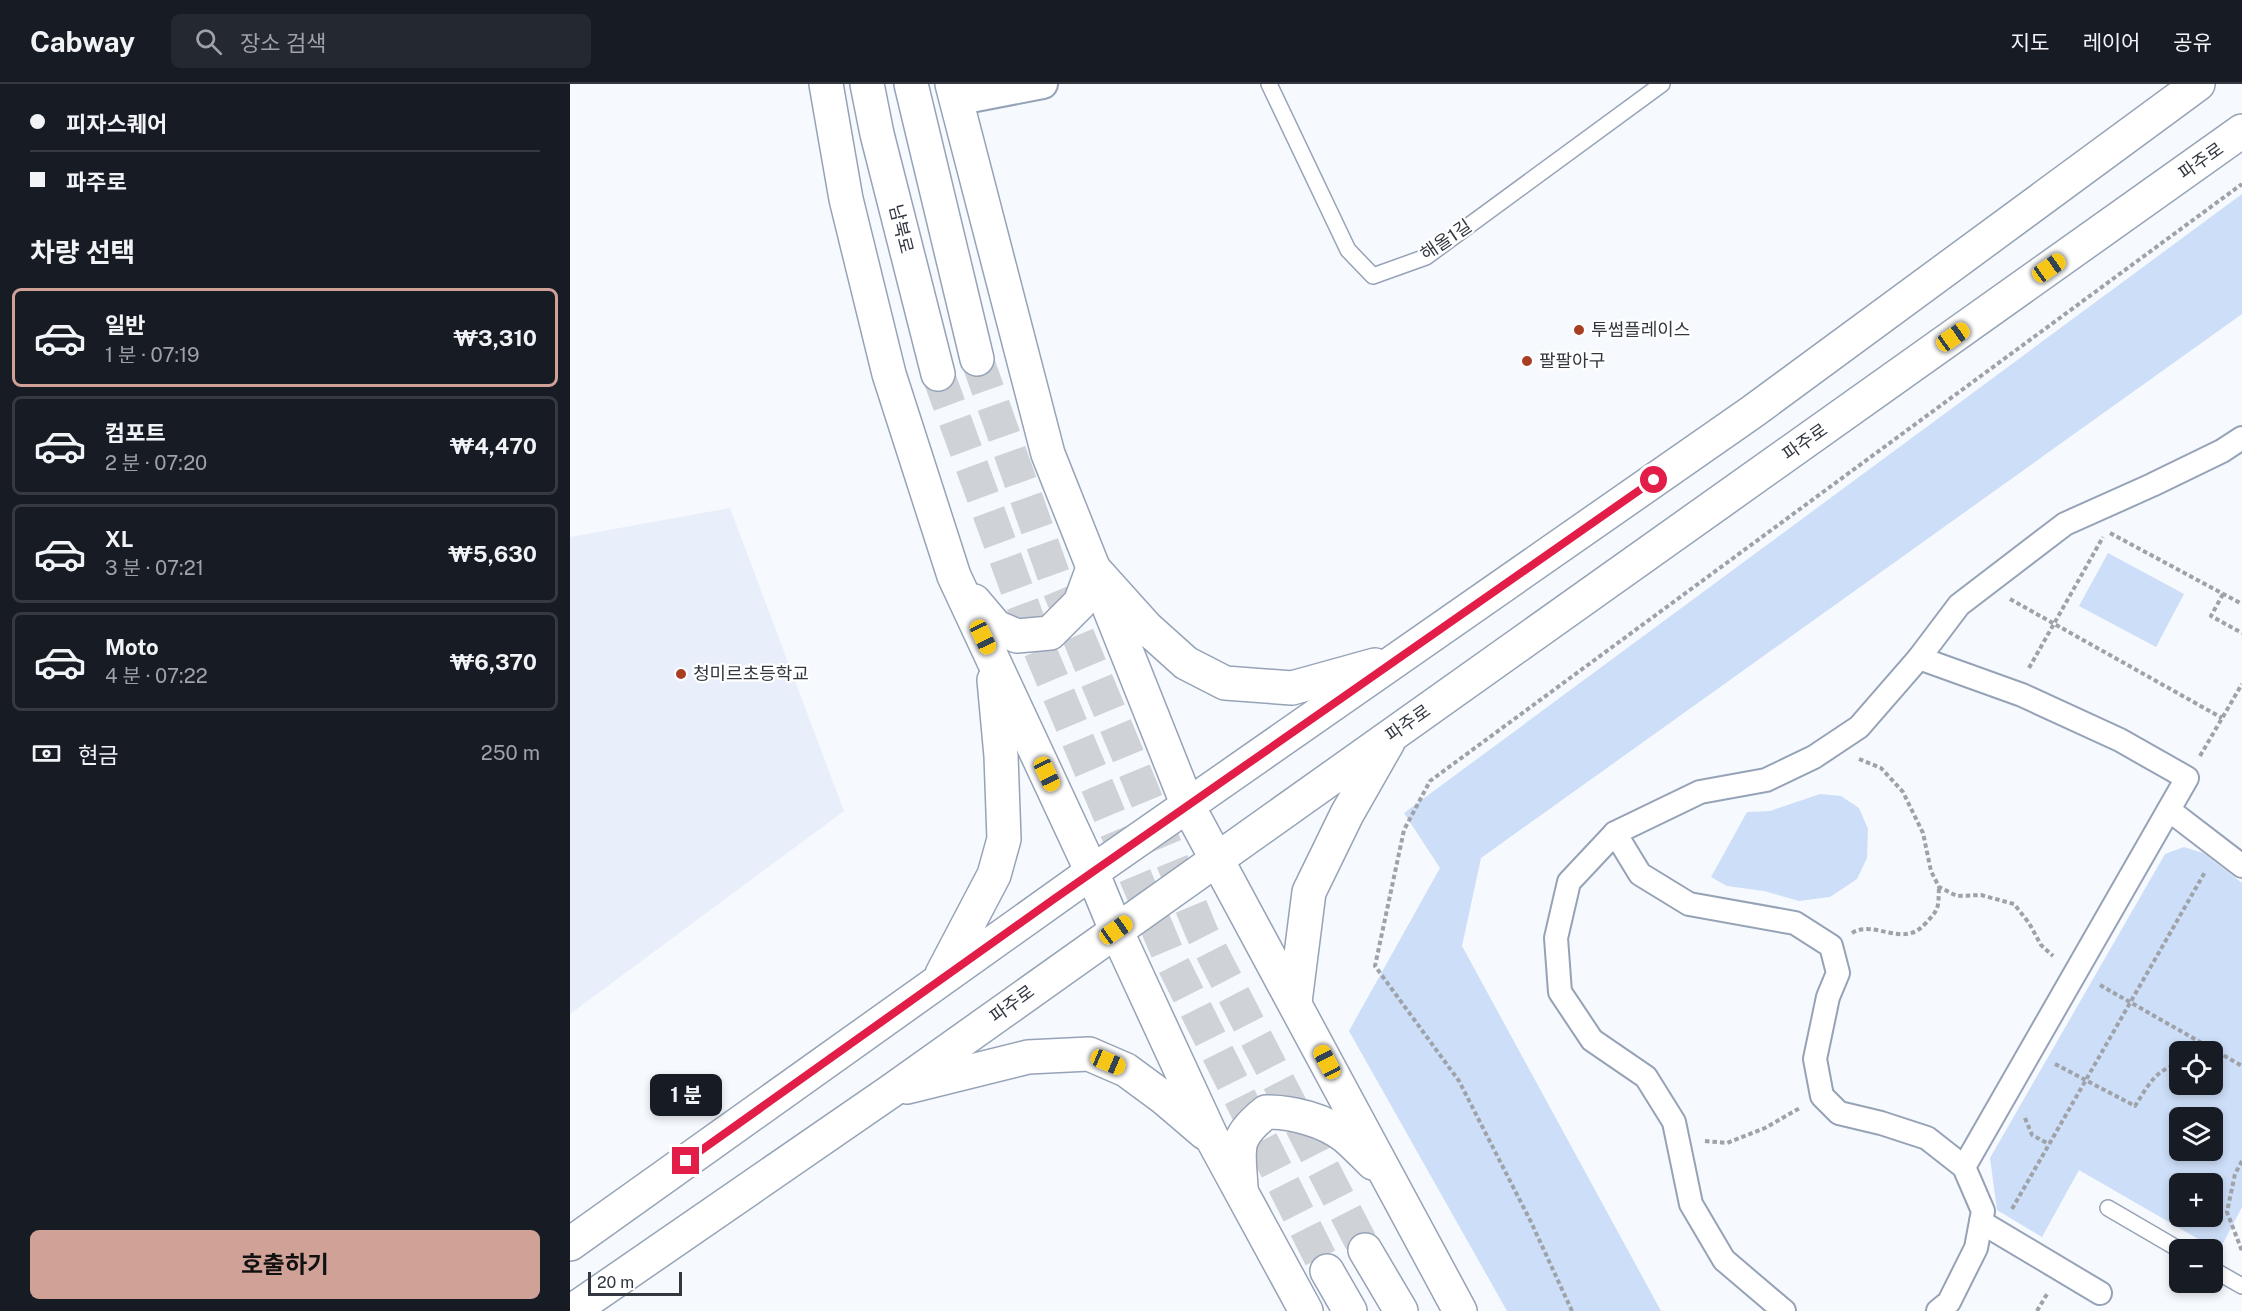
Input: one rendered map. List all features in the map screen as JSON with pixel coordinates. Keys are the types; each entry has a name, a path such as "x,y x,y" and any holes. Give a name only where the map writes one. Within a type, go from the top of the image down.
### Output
{"main road":[{"path":"826,84 846,199 889,374 954,576 1092,872 1116,930 1213,1140 1306,1311"},
{"name":"남북로","path":"867,84 877,134 938,374"},
{"path":"911,84 977,359"},
{"path":"570,1245 1092,872 1752,412 2198,84"},
{"path":"953,93 1048,454 1188,806 1460,1311"},
{"name":"파주로","path":"572,1311 891,1091 2242,132"},
{"path":"954,576 996,627 1017,636 1050,633 1080,603 1093,568"},
{"path":"1093,568 1147,628 1186,663 1225,682 1292,688 1399,659"},
{"path":"939,980 994,875 1004,839 1001,756 992,657"},
{"path":"1295,1002 1309,892 1347,814 1393,734"},
{"path":"891,1091 1028,1057 1089,1054 1126,1070 1164,1098 1213,1140"},
{"path":"1241,1195 1239,1145 1249,1125 1266,1112 1286,1112 1323,1124 1344,1135 1391,1181"},
{"path":"1365,1250 1401,1311"},
{"path":"1327,1271 1350,1311"}],"street":[{"path":"953,93 1043,84"},
{"path":"1785,1311 1724,1260 1691,1204 1674,1122 1646,1077 1592,1040 1560,992 1556,938 1569,882 1615,833 1700,792 1766,780 1827,748 1859,727 1919,658 1959,605 2065,524 2182,471 2242,438"},
{"path":"1919,658 2015,693 2120,740 2187,778 1964,1167"},
{"path":"2169,810 2242,866"},
{"path":"1615,833 1640,874 1689,904 1795,923 1831,946 1838,973 1828,997 1815,1059 1822,1096 1839,1113 1881,1123 1927,1138 1964,1167 1990,1227 2100,1293"},
{"path":"1938,1311 1949,1302 1976,1248 1990,1227"}],"lane":[{"name":"해올1길","path":"1269,84 1348,250 1373,276 1426,257 1662,84"},
{"path":"2108,1208 2169,1244"},
{"path":"2223,1275 2242,1286"}],"path":[{"path":"1572,1311 1531,1222 1460,1081 1375,966 1404,831 1430,781 2242,184"},
{"path":"2015,693 2107,531 2242,604"},
{"path":"1986,584 2053,625 2222,718"},
{"path":"2223,594 2211,616 2242,633"},
{"path":"2187,778 2242,684"},
{"path":"1827,748 1881,768 1903,792 1923,832 1931,871 1940,887 1957,896 1981,895 2014,904 2029,923 2041,945 2061,964 2199,1041"},
{"path":"1990,1227 2086,1080 2219,848"},
{"path":"1831,946 1857,930 1878,930 1904,935 1919,930 1937,910 1940,887"},
{"path":"2031,1051 2135,1106 2155,1076 2169,1068"},
{"path":"2223,1055 2242,1066"},
{"path":"1677,1137 1727,1143 1765,1128 1822,1096"},
{"path":"2242,1161 2235,1174 2227,1212 2242,1251"}],"shaded area":[{"path":"2242,194 2242,314 1481,858 1462,946 1661,1311 1507,1311 1349,1031 1440,868 1404,813"},
{"name":"청미르초등학교","path":"730,508 844,811 570,1014 570,537"},
{"path":"2108,553 2184,594 2156,647 2079,606"},
{"path":"1820,794 1841,796 1859,808 1868,829 1867,858 1857,879 1830,897 1799,901 1764,891 1727,886 1711,877 1747,812 1770,811"},
{"path":"2184,847 2203,853 2242,883 2242,1207 2223,1243 2223,1239 2198,1239 2178,1227 2223,1227 2223,1173 2169,1173 2169,1222 2079,1170 2042,1237 1997,1210 1990,1158 2165,854"}],"tunnel":[{"path":"977,359 1057,585 1202,933 1365,1250"},
{"path":"938,374 1034,636 1168,954 1327,1271"}],"place":[{"name":"투썸플레이스","path":"1579,330"},
{"name":"팔팔아구","path":"1527,361"},
{"name":"청미르초등학교","path":"681,674"}],"route":[{"path":"686,1161 1054,899 1654,480"}]}
